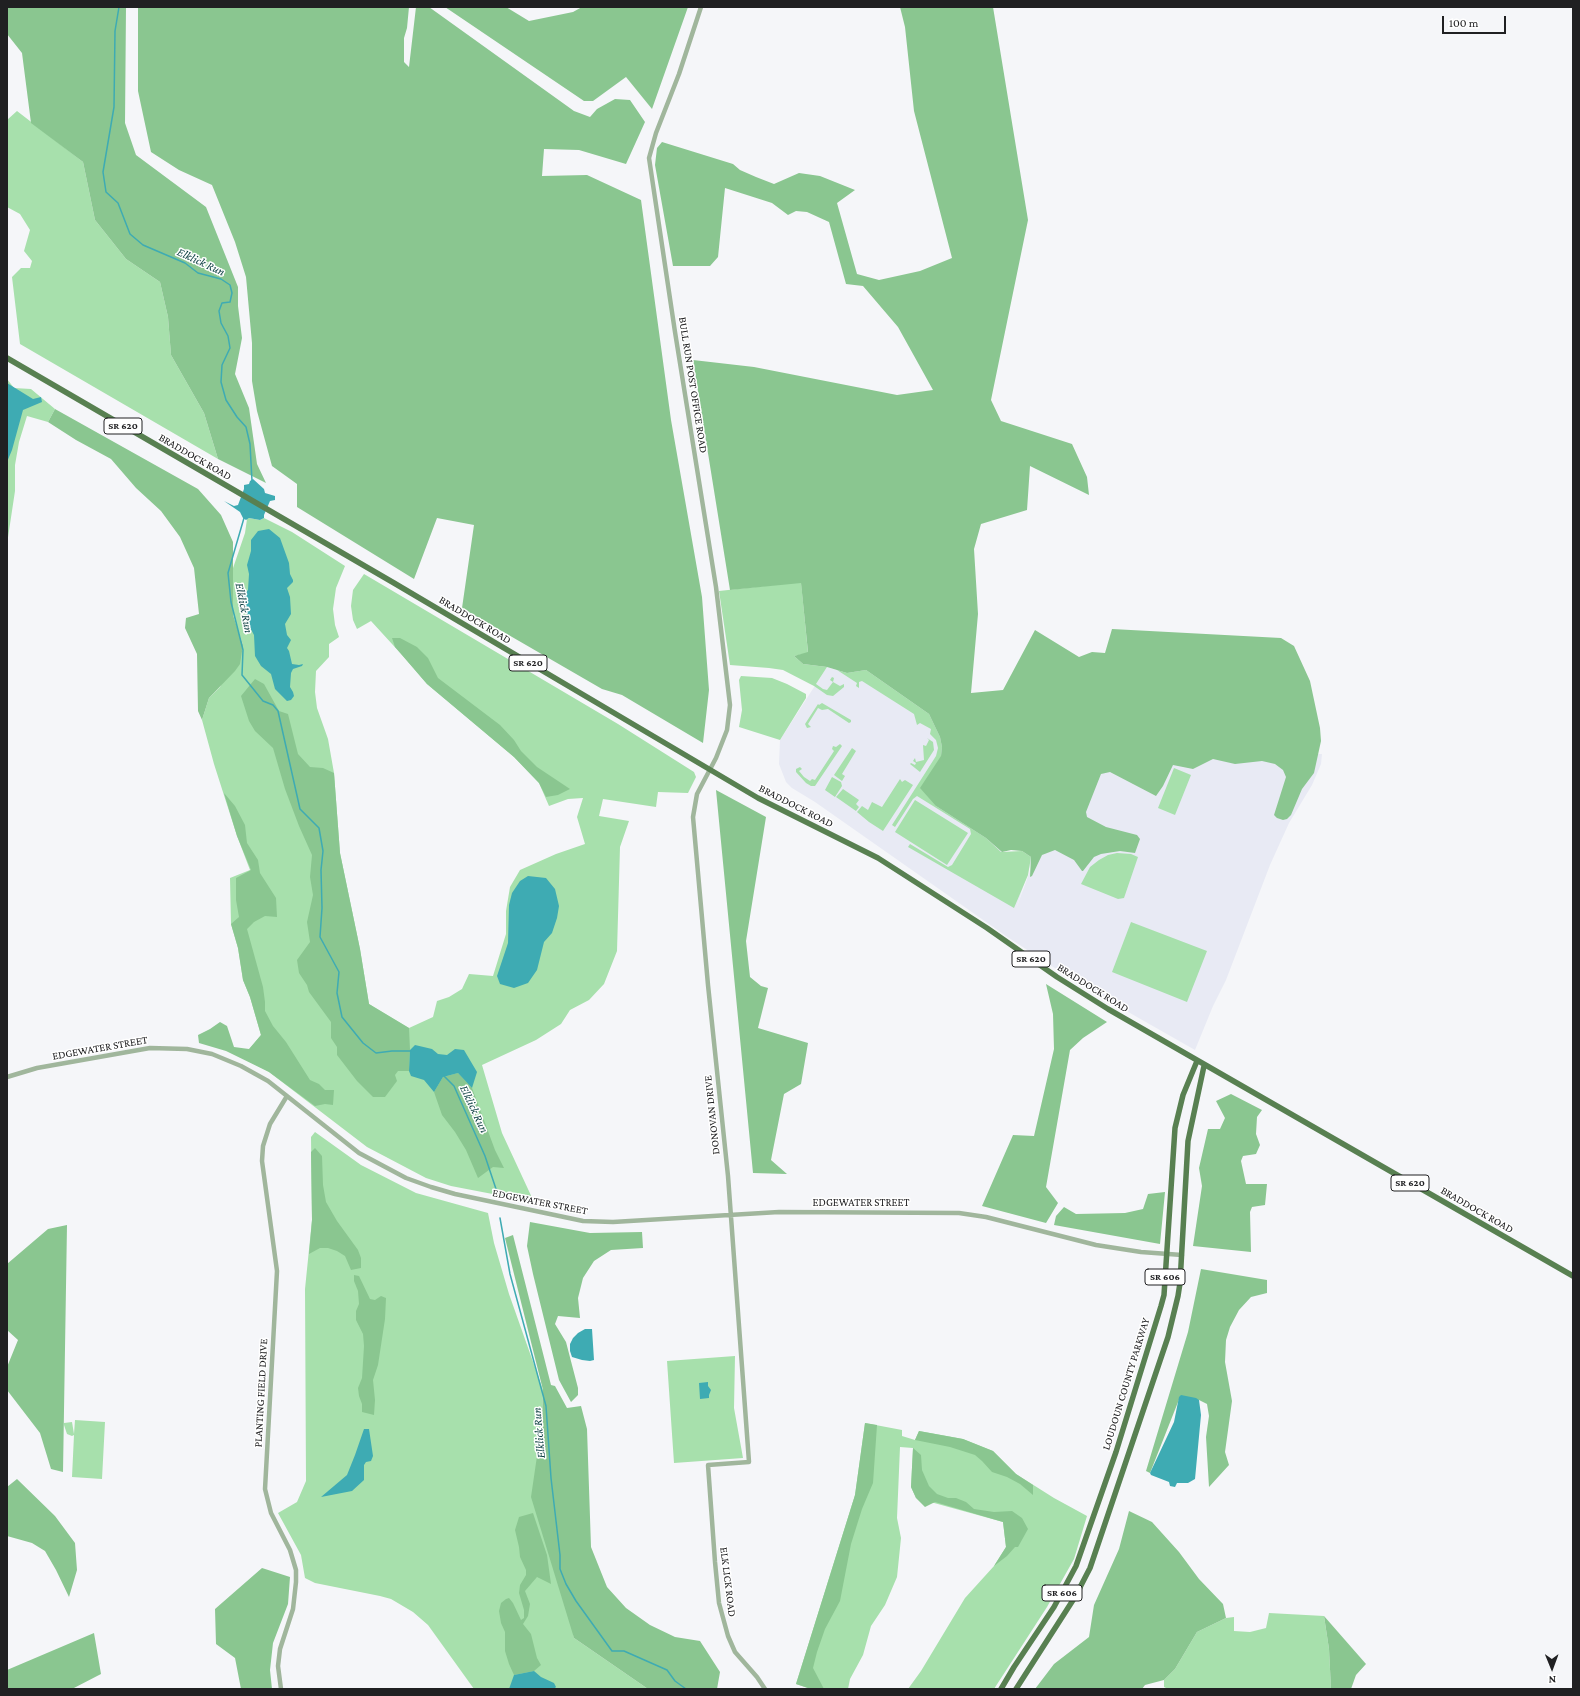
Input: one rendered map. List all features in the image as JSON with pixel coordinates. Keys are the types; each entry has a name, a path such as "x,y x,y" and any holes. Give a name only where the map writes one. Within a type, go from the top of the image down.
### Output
{"main road":[{"name":"BRADDOCK ROAD","path":"7,358 775,808 878,858 987,928 1057,977 1204,1066 1573,1276"},
{"name":"LOUDOUN COUNTY PARKWAY","path":"1001,1689 1054,1607 1076,1566 1116,1452 1162,1306 1175,1128 1179,1107 1197,1061"},
{"name":"LOUDOUN COUNTY PARKWAY","path":"1016,1689 1075,1597 1090,1568 1168,1337 1178,1296 1182,1255 1188,1141 1204,1066"}],"street":[{"name":"BULL RUN POST OFFICE ROAD","path":"701,7 677,81 656,133 649,158 715,580 729,686 730,705 727,730 710,770"},
{"name":"DONOVAN DRIVE","path":"708,1465 749,1462 731,1214 693,817 697,794 710,770"},
{"name":"EDGEWATER STREET","path":"7,1077 37,1068 134,1049 164,1047 187,1049 212,1054 241,1066 268,1081 359,1153 406,1178 444,1192 583,1221 614,1222 779,1212 959,1213 993,1218 1096,1245 1141,1252 1182,1255"},
{"name":"PLANTING FIELD DRIVE","path":"281,1689 278,1666 280,1649 293,1609 296,1570 290,1550 271,1513 265,1489 277,1271 262,1161 264,1146 270,1124 287,1096"},
{"name":"ELK LICK ROAD","path":"708,1465 717,1588 723,1621 735,1652 758,1676 765,1689"}],"shaded area":[{"path":"827,667 847,673 866,670 929,714 1002,852 1033,857 1016,909 1073,754 1322,754 1321,764 1312,785 1289,823 1270,865 1226,980 1213,1006 1195,1050 1079,984 1006,936 815,802 792,788 786,782 779,764 780,740"}],"green space":[{"path":"7,7 126,7 125,123 136,155 206,207 238,287 238,306 242,338 235,374 249,408 257,464 266,483 218,459 204,413 171,355 168,317 160,282 126,259 95,220 83,162 31,123 22,53 7,34"},
{"path":"138,7 409,7 407,28 404,38 404,62 409,67 416,7 429,7 574,111 590,117 597,109 615,99 630,100 645,122 626,164 579,150 544,149 542,176 587,175 641,200 671,420 702,597 709,690 703,743 622,695 602,689 462,608 474,525 437,518 414,579 297,507 297,484 272,466 257,411 252,381 252,343 246,277 235,242 212,185 179,170 151,152 138,91"},
{"path":"445,7 506,7 529,21 573,12 582,7 688,7 652,109 626,77 593,101 584,101"},
{"path":"900,7 993,7 1028,220 991,400 1001,421 1072,444 1087,477 1089,495 1030,466 1027,510 981,524 974,549 978,614 971,693 1003,690 1035,630 1079,657 1092,652 1105,653 1112,629 1281,638 1294,646 1310,681 1320,728 1321,741 1314,773 1302,789 1291,815 1287,819 1283,820 1274,815 1286,777 1283,770 1275,764 1262,761 1235,764 1213,759 1193,769 1173,765 1163,786 1156,796 1110,772 1101,774 1086,812 1087,817 1106,827 1137,835 1140,839 1135,853 1120,851 1101,854 1094,857 1082,871 1074,860 1055,850 1042,855 1032,876 1030,877 1031,857 1022,851 1011,850 1002,852 986,838 936,806 920,788 941,756 942,747 940,737 929,714 866,670 847,673 827,667 803,664 794,656 808,652 801,583 730,590 693,360 754,367 897,395 933,390 898,327 863,286 846,284 829,222 807,212 796,211 788,215 772,203 725,188 718,257 710,266 673,266 655,165 657,148 662,142 733,164 740,170 774,184 799,173 820,176 855,190 837,203 857,274 879,280 920,271 952,258 914,111 905,27"},
{"path":"17,111 83,162 95,220 126,259 160,282 168,317 171,355 204,413 218,459 20,344 12,277 21,268 30,268 32,261 24,251 30,230 20,214 7,207 7,120"},
{"path":"7,379 14,388 31,389 55,409 48,422 27,416 19,442 15,465 15,491 7,544"},
{"path":"55,409 198,489 221,515 233,542 233,615 243,645 240,664 209,698 202,720 198,711 197,654 185,628 186,618 199,614 194,568 180,537 161,511 136,488 111,459 76,440 48,422"},
{"path":"264,518 292,532 345,566 336,588 333,609 335,625 339,637 329,644 329,657 316,671 315,692 317,708 328,739 334,773 340,853 360,949 369,1004 409,1028 433,1017 437,1001 449,997 462,989 469,974 493,976 506,934 506,911 510,887 520,870 556,854 585,844 577,817 583,798 568,799 549,806 539,783 514,757 427,684 371,621 357,629 353,620 351,606 353,590 364,574 618,724 694,772 696,777 688,793 658,792 656,807 603,799 599,816 629,821 620,847 617,951 604,984 589,1000 570,1010 561,1024 536,1040 482,1065 502,1133 534,1202 451,1186 426,1178 367,1147 269,1072 242,1058 261,1035 250,997 243,980 238,948 231,924 230,878 250,870 237,836 214,764 202,720 209,698 220,687 243,645 233,615 232,571 245,533 247,519 260,520"},
{"path":"801,582 808,653 794,656 803,664 827,667 816,684 823,689 827,690 833,682 840,686 844,684 844,687 833,696 827,695 814,686 783,670 730,665 719,591"},
{"path":"392,638 400,638 417,647 428,658 438,678 500,725 514,740 521,751 537,767 570,789 558,795 546,797 539,783 514,757 427,684 395,647"},
{"path":"837,670 847,673 866,670 929,714 940,737 942,747 936,806 986,838 1001,852 1022,851 1031,857 1028,875 1014,908 908,847 910,844 948,867 952,865 971,834 970,829 917,796 913,799 895,827 892,825 936,756 938,748 936,740 930,734 931,729 920,723 917,725 914,714 862,681 859,682 859,688 856,686 857,683"},
{"path":"741,676 772,678 806,694 806,698 780,740 739,727 742,710 739,680"},
{"path":"832,677 834,678 833,682 830,680"},
{"path":"255,679 264,684 279,711 288,714 298,754 310,767 323,768 334,773 340,853 360,949 369,1004 409,1028 409,1071 398,1071 395,1075 397,1081 385,1097 373,1097 357,1081 337,1055 337,1047 331,1038 331,1022 309,992 307,985 299,973 297,960 310,942 307,922 313,895 310,877 312,855 285,789 273,748 255,731 249,721 241,696"},
{"path":"822,703 851,720 851,722 849,723 828,709 822,710 818,708 808,724 811,727 807,728 805,724 818,704 819,705"},
{"path":"927,738 933,742 934,750 920,772 910,764 915,765 916,763 913,761 915,758 916,762 924,760 923,745 926,746 929,740"},
{"path":"840,744 842,746 815,786 811,786 806,783 796,772 796,769 800,767 802,769 799,771 804,777 810,781 812,779 815,780 834,751 832,749 833,746 836,747"},
{"path":"852,748 856,751 842,774 845,776 842,781 834,775"},
{"path":"1174,768 1191,775 1175,815 1158,808"},
{"path":"832,777 841,782 842,786 835,797 825,790"},
{"path":"900,779 902,782 905,780 913,785 883,831 857,812 862,806 868,810 872,802 882,807"},
{"path":"843,789 859,800 856,804 859,807 856,811 836,797"},
{"path":"716,790 766,817 746,941 750,977 761,986 768,988 758,1028 808,1043 801,1084 784,1094 771,1160 787,1174 753,1173"},
{"path":"224,793 235,806 245,825 247,843 258,860 260,873 276,898 277,917 265,916 254,922 247,929 263,987 265,1011 273,1026 286,1042 310,1080 319,1084 325,1090 334,1090 333,1105 325,1104 315,1106 269,1072 226,1051 199,1043 198,1035 220,1022 227,1026 234,1047 249,1049 261,1035 250,997 243,980 238,948 231,924 239,917 236,900 236,878 251,870 237,836"},
{"path":"915,800 968,833 947,865 895,832"},
{"path":"1117,853 1131,854 1138,857 1124,898 1118,899 1081,884 1090,867 1108,855"},
{"path":"1131,922 1207,951 1187,1002 1112,972"},
{"path":"1046,984 1107,1022 1083,1038 1070,1050 1046,1187 1058,1203 1046,1223 982,1206 1013,1135 1034,1136 1054,1049 1053,1014"},
{"path":"458,1073 472,1088 495,1150 504,1168 493,1167 478,1178 466,1150 442,1115 434,1092 443,1077"},
{"path":"1231,1094 1262,1110 1257,1117 1256,1134 1260,1145 1256,1154 1243,1156 1241,1161 1246,1184 1267,1184 1265,1205 1252,1207 1250,1212 1251,1252 1193,1246 1202,1186 1199,1168 1208,1129 1220,1129 1225,1118 1216,1101"},
{"path":"315,1132 361,1165 416,1193 488,1213 494,1243 509,1294 543,1390 542,1422 574,1638 648,1689 474,1689 428,1625 413,1612 391,1599 315,1583 305,1578 301,1555 278,1513 297,1502 306,1481 305,1289 312,1220 311,1137"},
{"path":"315,1148 322,1156 323,1185 326,1202 337,1221 358,1250 361,1258 361,1268 351,1270 345,1256 328,1248 320,1248 309,1254 312,1220 311,1152"},
{"path":"1165,1192 1160,1244 1054,1225 1056,1216 1064,1207 1076,1214 1125,1213 1143,1209 1148,1194"},
{"path":"530,1222 590,1233 642,1232 643,1248 611,1250 594,1261 583,1278 578,1298 580,1318 558,1316 555,1324 566,1342 578,1388 578,1395 571,1402 559,1380 533,1274 527,1246"},
{"path":"67,1225 63,1472 51,1469 40,1433 7,1390 7,1367 18,1340 7,1330 7,1264 48,1229"},
{"path":"513,1235 551,1385 555,1386 567,1408 581,1406 587,1429 591,1547 607,1587 626,1608 650,1625 675,1637 700,1641 720,1672 717,1689 648,1689 574,1638 531,1497 542,1422 543,1390 505,1238"},
{"path":"1201,1269 1267,1280 1267,1293 1251,1297 1239,1310 1230,1327 1226,1340 1225,1362 1232,1401 1225,1452 1229,1465 1209,1487 1206,1437 1209,1416 1207,1404 1199,1400 1180,1397 1150,1473 1146,1471 1188,1332"},
{"path":"354,1275 359,1276 370,1299 375,1300 381,1296 386,1298 385,1319 378,1365 373,1380 375,1400 374,1415 362,1412 362,1404 359,1396 358,1388 362,1378 364,1346 363,1334 356,1320 356,1311 359,1304 358,1291 354,1281"},
{"path":"735,1356 734,1408 743,1458 674,1463 667,1361"},
{"path":"75,1420 105,1422 102,1479 72,1477 74,1435 72,1436 67,1434 64,1423 72,1422 74,1434"},
{"path":"865,1423 902,1430 902,1436 915,1440 919,1431 963,1439 993,1451 1016,1474 1054,1498 1087,1516 1074,1559 1047,1607 994,1689 908,1689 921,1671 965,1598 994,1566 1006,1547 1003,1522 916,1498 911,1487 913,1448 900,1447 897,1518 901,1538 897,1577 885,1605 871,1626 863,1655 850,1679 848,1689 811,1689 796,1684 855,1495"},
{"path":"865,1423 877,1425 873,1483 862,1509 851,1544 840,1601 825,1629 813,1668 824,1689 811,1689 796,1684 855,1495"},
{"path":"919,1431 963,1439 993,1451 1016,1474 1033,1485 1033,1495 1020,1484 1007,1477 992,1472 975,1455 950,1447 915,1440"},
{"path":"913,1448 921,1455 922,1470 929,1486 937,1494 966,1502 974,1509 994,1512 1012,1511 1022,1518 1028,1529 1018,1547 1015,1547 1007,1556 994,1566 1006,1547 1003,1522 935,1502 925,1507 916,1498 911,1487"},
{"path":"17,1479 55,1516 75,1543 77,1570 69,1597 45,1551 32,1543 7,1536 7,1487"},
{"path":"1129,1511 1152,1522 1179,1552 1199,1579 1223,1604 1226,1618 1197,1632 1175,1669 1164,1680 1145,1685 1142,1689 1035,1689 1054,1664 1089,1637 1094,1605 1119,1549"},
{"path":"533,1513 547,1555 551,1584 537,1577 525,1591 530,1604 528,1616 523,1624 531,1634 537,1658 541,1665 534,1671 514,1675 505,1651 505,1632 501,1623 499,1611 501,1603 509,1598 521,1620 524,1618 524,1610 519,1593 520,1585 526,1575 526,1570 520,1557 515,1530 519,1517"},
{"path":"262,1568 290,1577 288,1604 273,1643 270,1670 272,1689 241,1689 235,1658 216,1644 215,1609"},
{"path":"1269,1613 1324,1616 1329,1649 1331,1689 1168,1689 1164,1687 1164,1680 1175,1669 1197,1632 1226,1618 1234,1617 1234,1631 1250,1632 1266,1628"},
{"path":"1324,1616 1366,1664 1356,1675 1351,1689 1331,1689 1329,1649"},
{"path":"94,1633 101,1674 72,1689 7,1689 7,1670"}],"water":[{"path":"7,383 33,399 41,397 42,402 23,410 12,450 7,462"},
{"path":"253,479 264,489 265,493 275,496 275,500 270,501 264,518 260,520 249,518 246,520 240,512 224,501 234,506 238,505 244,485 249,484"},
{"path":"269,529 280,538 289,563 290,574 293,580 287,588 290,597 291,614 285,624 287,635 291,640 287,648 292,664 303,664 302,666 293,669 291,673 290,687 294,696 291,700 287,701 275,689 271,674 261,666 255,656 254,635 247,622 247,612 243,601 243,595 248,590 249,574 247,565 251,551 251,540 258,531"},
{"path":"528,876 546,878 555,889 559,906 552,933 544,942 537,970 528,983 514,988 500,984 497,976 508,943 509,905 512,893 520,881"},
{"path":"415,1045 432,1049 438,1054 447,1055 455,1049 464,1050 477,1072 472,1088 458,1073 443,1077 434,1092 424,1080 411,1076 409,1071 410,1050"},
{"path":"585,1329 592,1329 594,1360 590,1361 572,1357 570,1351 570,1344 573,1338"},
{"path":"708,1382 708,1386 711,1390 709,1398 700,1399 699,1383"},
{"path":"1181,1395 1199,1400 1201,1415 1195,1479 1188,1483 1177,1483 1175,1487 1170,1486 1169,1482 1151,1475 1150,1473 1174,1422 1179,1397"},
{"path":"364,1429 369,1429 373,1456 371,1461 366,1462 364,1465 364,1480 352,1491 321,1497 347,1475"},
{"path":"534,1671 541,1677 554,1683 556,1687 554,1689 509,1689 514,1675"}],"waterway":[{"name":"Elklick Run","path":"119,7 115,31 114,107 103,172 106,192 118,203 130,234 143,245 185,263 198,273 221,279 230,285 232,293 230,302 222,303 219,311 221,323 228,336 230,348 222,365 221,382 226,400 237,417 246,427 250,444 252,481"},
{"name":"Elklick Run","path":"244,518 228,573 231,602 243,650 242,675 263,701 273,705 278,711 300,809 319,828 323,851 321,870 322,908 320,937 339,972 337,993 342,1017 363,1043 376,1053 411,1051"},
{"name":"Elklick Run","path":"444,1076 454,1086 485,1156 497,1192"},
{"name":"Elklick Run","path":"500,1218 510,1274 546,1406 560,1569 566,1584 576,1601 612,1651 624,1651 667,1670 675,1681 686,1689"}]}
